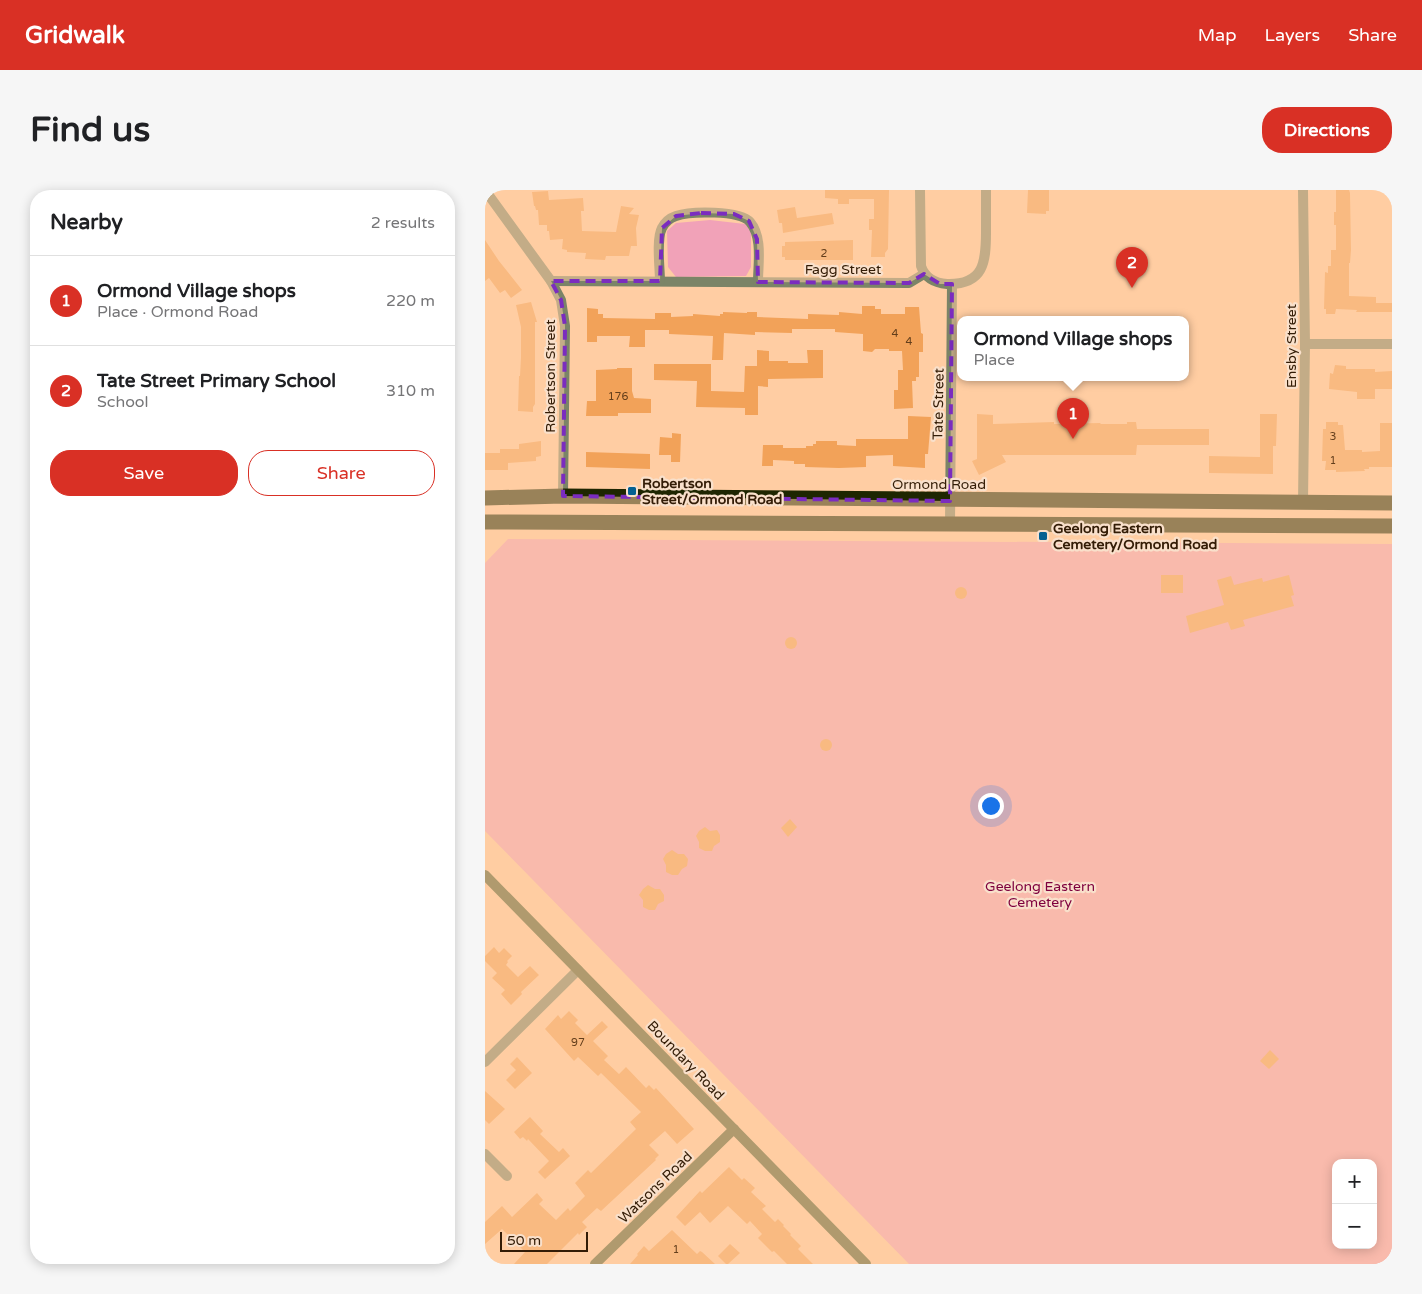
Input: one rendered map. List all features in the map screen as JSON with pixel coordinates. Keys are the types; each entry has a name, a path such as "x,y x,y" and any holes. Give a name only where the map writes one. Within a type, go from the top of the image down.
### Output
{"highway":[{"name":"Ormond Road","path":"485,498 563,496 950,501 1392,503"},
{"path":"485,522 1392,526"}],"main road":[{"name":"Boundary Road","path":"485,875 866,1264"},
{"name":"Watsons Road","path":"595,1264 734,1129"}],"street":[{"name":"Robertson Street","path":"485,190 551,281 561,300 565,326 563,496"},
{"path":"920,190 921,266 924,274 939,284 964,283 972,279 982,268 986,257 986,190"},
{"name":"Ensby Street","path":"1303,190 1305,344 1303,502"},
{"path":"660,282 659,237 662,228 666,222 676,216 701,213 734,214 749,221 755,229 757,239 758,282"},
{"name":"Fagg Street","path":"551,281 909,283 924,274"},
{"name":"Tate Street","path":"950,524 952,284"},
{"path":"1305,344 1392,344"},
{"path":"485,1062 578,970"},
{"path":"485,1154 507,1176"}],"highlighted area":[{"path":"701,213 734,214 749,221 757,239 758,282 909,283 924,274 940,284 952,284 950,501 563,496 565,326 561,300 551,281 660,281 662,228 676,216"}],"green space":[{"path":"710,220 745,224 751,231 751,267 746,276 676,277 668,267 667,231 676,223"},
{"name":"Geelong Eastern Cemetery","path":"508,539 1392,544 1392,1264 909,1264 485,831 485,563"}],"building":[{"path":"825,190 889,190 888,249 885,257 871,257 872,230 869,230 869,219 874,219 874,199 849,199 849,204 838,204 838,199 825,198"},
{"path":"1028,190 1049,190 1049,211 1046,211 1046,214 1027,213"},
{"path":"1336,190 1349,190 1350,193 1351,250 1349,296 1376,297 1376,303 1392,303 1392,312 1356,312 1357,310 1336,309 1335,314 1326,314 1326,309 1324,309 1325,272 1328,273 1328,266 1331,266 1331,250 1336,250 1334,212 1336,212"},
{"path":"548,191 549,200 583,198 584,211 581,211 582,231 616,232 621,206 634,208 629,214 639,215 636,228 637,246 631,246 629,256 606,256 605,260 585,259 586,253 567,252 567,250 562,249 563,239 550,240 547,225 539,225 538,210 534,206 532,192"},
{"path":"795,207 797,218 832,213 834,224 783,233 782,223 779,223 777,210"},
{"path":"485,240 522,290 511,298 505,290 500,293 489,278 485,281"},
{"path":"853,240 853,260 785,260 785,257 782,257 782,246 785,246 785,242"},
{"path":"531,302 537,322 535,322 535,404 533,412 518,411 521,327 516,305"},
{"path":"862,306 875,306 875,309 881,309 881,314 905,314 905,307 919,307 921,333 923,334 923,352 919,352 919,377 916,377 916,381 912,381 913,408 894,409 894,390 898,390 898,370 903,370 902,351 875,349 872,352 863,351 863,334 835,332 835,329 792,329 792,333 755,332 755,335 724,333 723,360 712,360 713,336 669,334 669,330 645,330 645,347 629,347 630,336 597,336 597,342 587,342 587,308 598,309 598,314 603,314 603,318 655,319 655,313 671,313 671,317 693,316 693,314 720,316 723,312 757,312 757,317 808,319 808,314 839,315 839,312 862,314"},
{"path":"757,350 769,351 769,361 808,363 807,350 823,350 823,378 768,379 768,387 758,386 758,415 745,415 745,408 696,407 697,381 654,380 654,364 711,364 711,391 744,392 745,366 757,366"},
{"path":"1335,365 1346,366 1346,369 1375,369 1375,372 1392,371 1392,389 1375,389 1375,399 1357,399 1357,392 1329,389 1330,373 1333,374"},
{"path":"632,368 632,391 634,398 651,399 651,413 618,413 618,416 586,416 587,401 596,401 596,370"},
{"path":"977,414 993,415 993,424 1054,422 1054,424 1127,424 1127,422 1136,422 1137,429 1209,429 1209,445 1137,445 1136,455 1002,455 1006,462 979,475 972,461 977,459"},
{"path":"1260,414 1277,414 1276,446 1273,446 1273,474 1209,473 1209,456 1260,457"},
{"path":"908,416 931,417 928,454 925,454 925,468 893,466 893,455 866,456 866,467 805,467 805,464 794,464 794,461 773,460 773,466 762,466 763,445 783,445 783,448 806,448 806,446 816,444 816,441 837,441 837,445 856,446 856,439 908,439"},
{"path":"1326,422 1338,422 1338,425 1343,425 1345,450 1362,450 1362,452 1380,451 1380,423 1392,423 1392,467 1369,467 1369,469 1364,469 1365,471 1336,472 1336,470 1325,470 1326,461 1322,461 1323,429 1326,429"},
{"path":"672,433 681,434 680,462 671,462 671,455 659,455 660,437 672,438"},
{"path":"541,441 541,456 536,457 536,461 508,463 508,470 485,470 485,453 500,453 500,449 519,449 519,444"},
{"path":"586,452 650,454 650,469 586,467"},
{"path":"1161,575 1183,575 1183,593 1161,593"},
{"path":"1289,575 1294,595 1291,596 1294,606 1243,620 1245,626 1231,630 1228,622 1190,633 1186,616 1224,605 1217,580 1231,576 1234,585 1262,578 1263,582"},
{"path":"961,587 967,593 961,599 955,593"},
{"path":"791,637 797,643 791,649 785,643"},
{"path":"826,739 832,745 826,751 820,745"},
{"path":"790,819 797,827 788,837 781,828"},
{"path":"705,827 710,831 717,830 720,835 720,842 714,846 712,851 705,851 699,848 696,836"},
{"path":"672,850 678,854 684,854 688,859 687,866 678,875 666,872 666,865 663,859"},
{"path":"648,885 655,889 660,889 664,895 664,901 658,904 655,910 643,907 643,900 639,895"},
{"path":"494,947 499,953 504,948 512,956 506,965 518,977 530,966 539,975 521,992 522,994 511,1005 501,994 505,990 492,978 497,973 485,961 485,956"},
{"path":"569,1011 578,1020 575,1023 587,1035 602,1021 608,1027 593,1041 608,1056 604,1060 619,1074 626,1067 646,1088 649,1085 654,1090 656,1088 694,1129 677,1144 665,1131 649,1145 659,1155 656,1160 601,1211 597,1208 582,1222 587,1227 579,1235 578,1233 547,1264 514,1264 525,1252 502,1229 485,1244 485,1222 502,1206 512,1217 537,1193 543,1200 539,1204 556,1220 568,1208 570,1211 585,1196 575,1183 588,1170 591,1173 636,1129 630,1122 641,1112 601,1073 598,1076 578,1057 574,1061 545,1029 558,1015 561,1019"},
{"path":"1270,1050 1279,1059 1269,1069 1260,1061"},
{"path":"517,1057 532,1073 515,1089 506,1080 516,1070 510,1064"},
{"path":"485,1091 505,1109 489,1124 485,1120"},
{"path":"530,1117 543,1131 540,1134 559,1152 563,1148 570,1156 545,1179 538,1172 549,1161 528,1139 527,1141 523,1137 520,1139 514,1132"},
{"path":"729,1167 742,1180 744,1178 755,1188 751,1192 766,1206 762,1209 775,1222 778,1219 784,1225 790,1235 801,1246 798,1249 813,1264 787,1264 758,1238 762,1234 750,1221 747,1224 728,1206 710,1223 700,1212 685,1226 676,1217 700,1191 702,1193"},
{"path":"672,1230 697,1254 700,1251 702,1252 715,1264 630,1264 644,1246 649,1251"},
{"path":"730,1244 740,1253 726,1264 718,1256"}],"place":[{"name":"Tate Street Primary School","path":"1132,288"},
{"name":"Ormond Village shops","path":"1073,439"},
{"name":"Robertson Street/Ormond Road","path":"632,491"},
{"name":"Geelong Eastern Cemetery/Ormond Road","path":"1043,536"}]}
